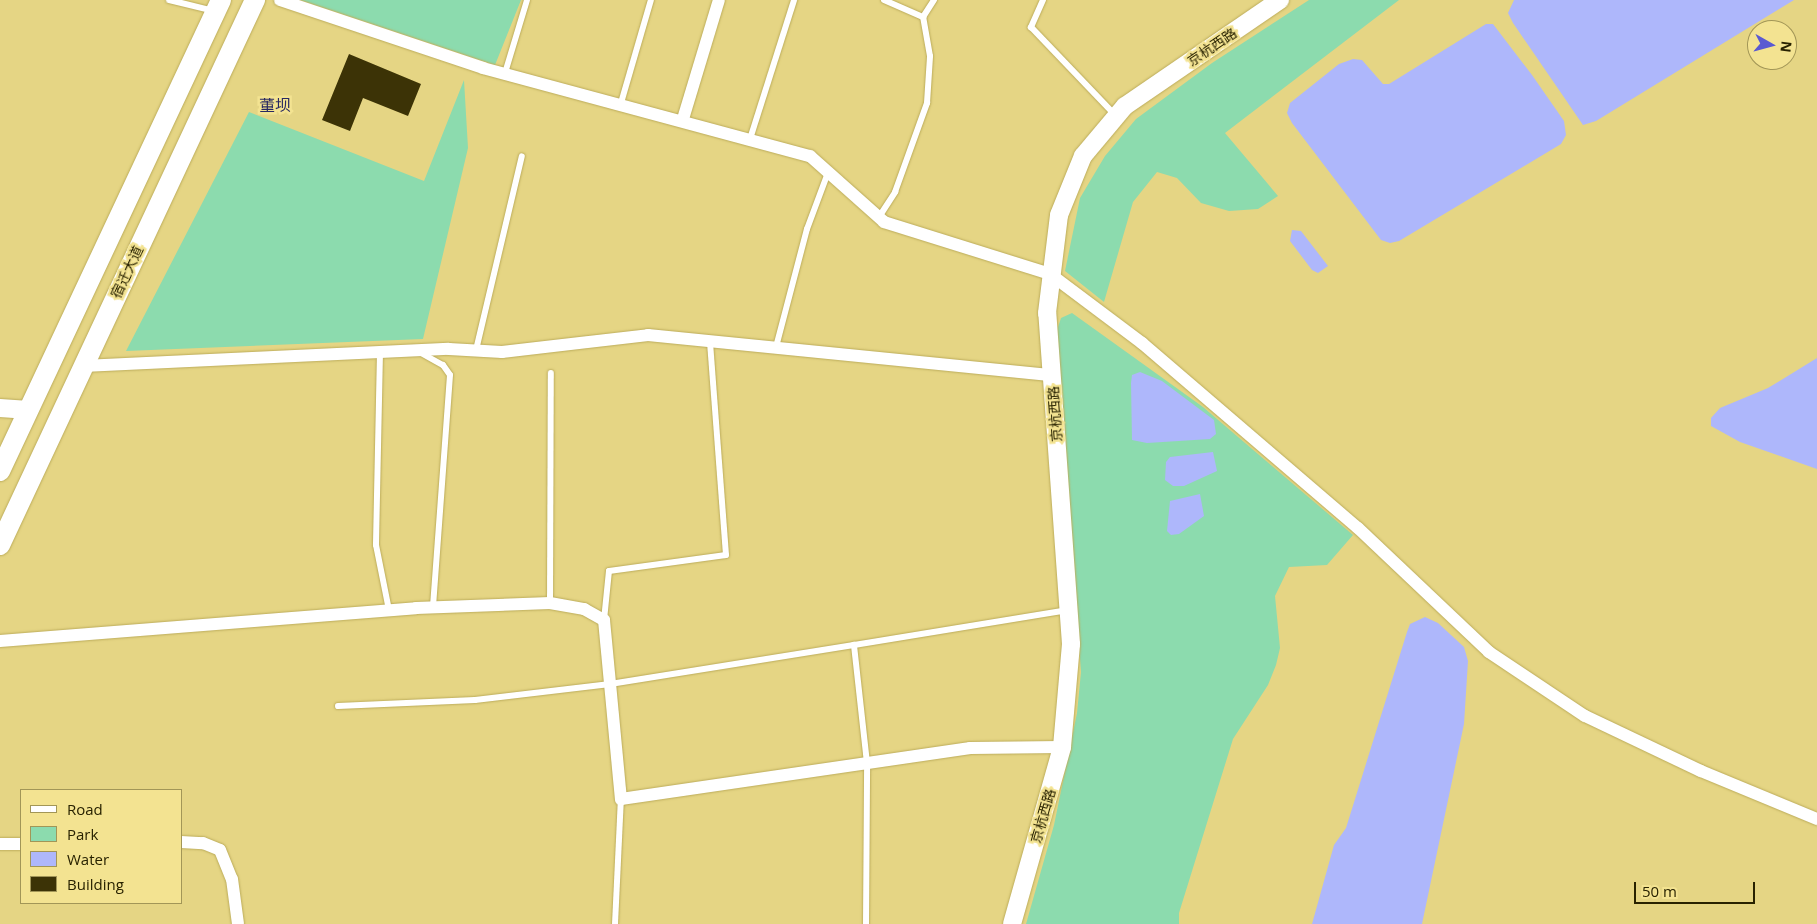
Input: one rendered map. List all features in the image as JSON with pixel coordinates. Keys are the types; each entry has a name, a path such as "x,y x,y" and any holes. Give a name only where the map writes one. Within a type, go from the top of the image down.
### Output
{"main road":[{"name":"宿迁大道","path":"0,545 255,0"},
{"name":"京杭西路","path":"1012,924 1062,747 1071,644 1047,314 1050,274 1067,188 1083,156 1125,106 1280,0"},
{"path":"0,471 218,6"},
{"path":"0,408 29,410"}],"street":[{"path":"280,0 504,73 683,119 810,156 829,169 879,217 1050,274 1142,343 1358,528 1489,652 1585,716 1701,771 1817,819"},
{"path":"683,119 719,0"},
{"path":"83,366 415,350 502,352 648,335 1052,375"},
{"path":"0,641 433,607 550,604 584,609 604,620 621,799 970,748 1062,747"},
{"path":"182,842 203,843 220,850 232,879 238,924"},
{"path":"0,844 20,844"}],"lane":[{"path":"169,0 218,6"},
{"path":"504,73 527,0"},
{"path":"621,103 650,0"},
{"path":"750,138 794,0"},
{"path":"884,0 923,17"},
{"path":"879,217 895,192 926,103 930,56 923,17 934,0"},
{"path":"1043,0 1031,27 1116,117"},
{"path":"476,350 522,156"},
{"path":"776,347 807,229 829,169"},
{"path":"604,620 609,571 726,555 710,341"},
{"path":"415,350 443,365 450,375 433,607"},
{"path":"380,352 376,545 389,610"},
{"path":"550,604 551,373"},
{"path":"338,706 475,700 610,684 1070,610"},
{"path":"854,645 867,763 866,924"},
{"path":"615,924 621,799"}],"green space":[{"path":"300,0 521,0 495,65"},
{"path":"1309,0 1399,0 1225,133 1278,196 1258,209 1229,211 1201,203 1177,178 1157,172 1133,202 1104,302 1065,271 1080,198 1105,156 1136,119 1212,63"},
{"path":"464,80 468,148 423,339 126,351 249,112 424,181"},
{"path":"1072,313 1203,407 1353,535 1327,565 1289,567 1275,596 1280,648 1276,665 1268,685 1233,739 1179,913 1179,924 1026,924 1054,825 1077,713 1081,672 1056,333 1061,318"}],"water":[{"path":"1514,0 1794,0 1761,20 1747,20 1747,29 1596,121 1583,125 1508,13"},
{"path":"1486,24 1493,24 1532,75 1564,121 1566,135 1561,144 1399,241 1390,243 1381,240 1292,123 1287,113 1290,103 1339,64 1353,59 1362,60 1383,84 1389,84"},
{"path":"1292,230 1301,231 1328,266 1318,273 1312,270 1290,241"},
{"path":"1817,358 1817,469 1740,442 1711,426 1711,418 1720,408 1768,388"},
{"path":"1140,372 1162,381 1214,420 1216,434 1210,439 1147,443 1132,440 1131,383 1132,375"},
{"path":"1213,452 1217,471 1184,486 1173,486 1165,480 1166,462 1170,457"},
{"path":"1200,494 1204,516 1179,534 1171,535 1167,531 1170,501"},
{"path":"1425,617 1438,623 1464,647 1468,661 1464,724 1422,924 1312,924 1334,845 1346,828 1407,632 1410,624"}],"building":[{"path":"349,54 421,84 408,116 363,98 350,131 322,120"}],"district":[{"name":"董坝","path":"275,105"}]}
